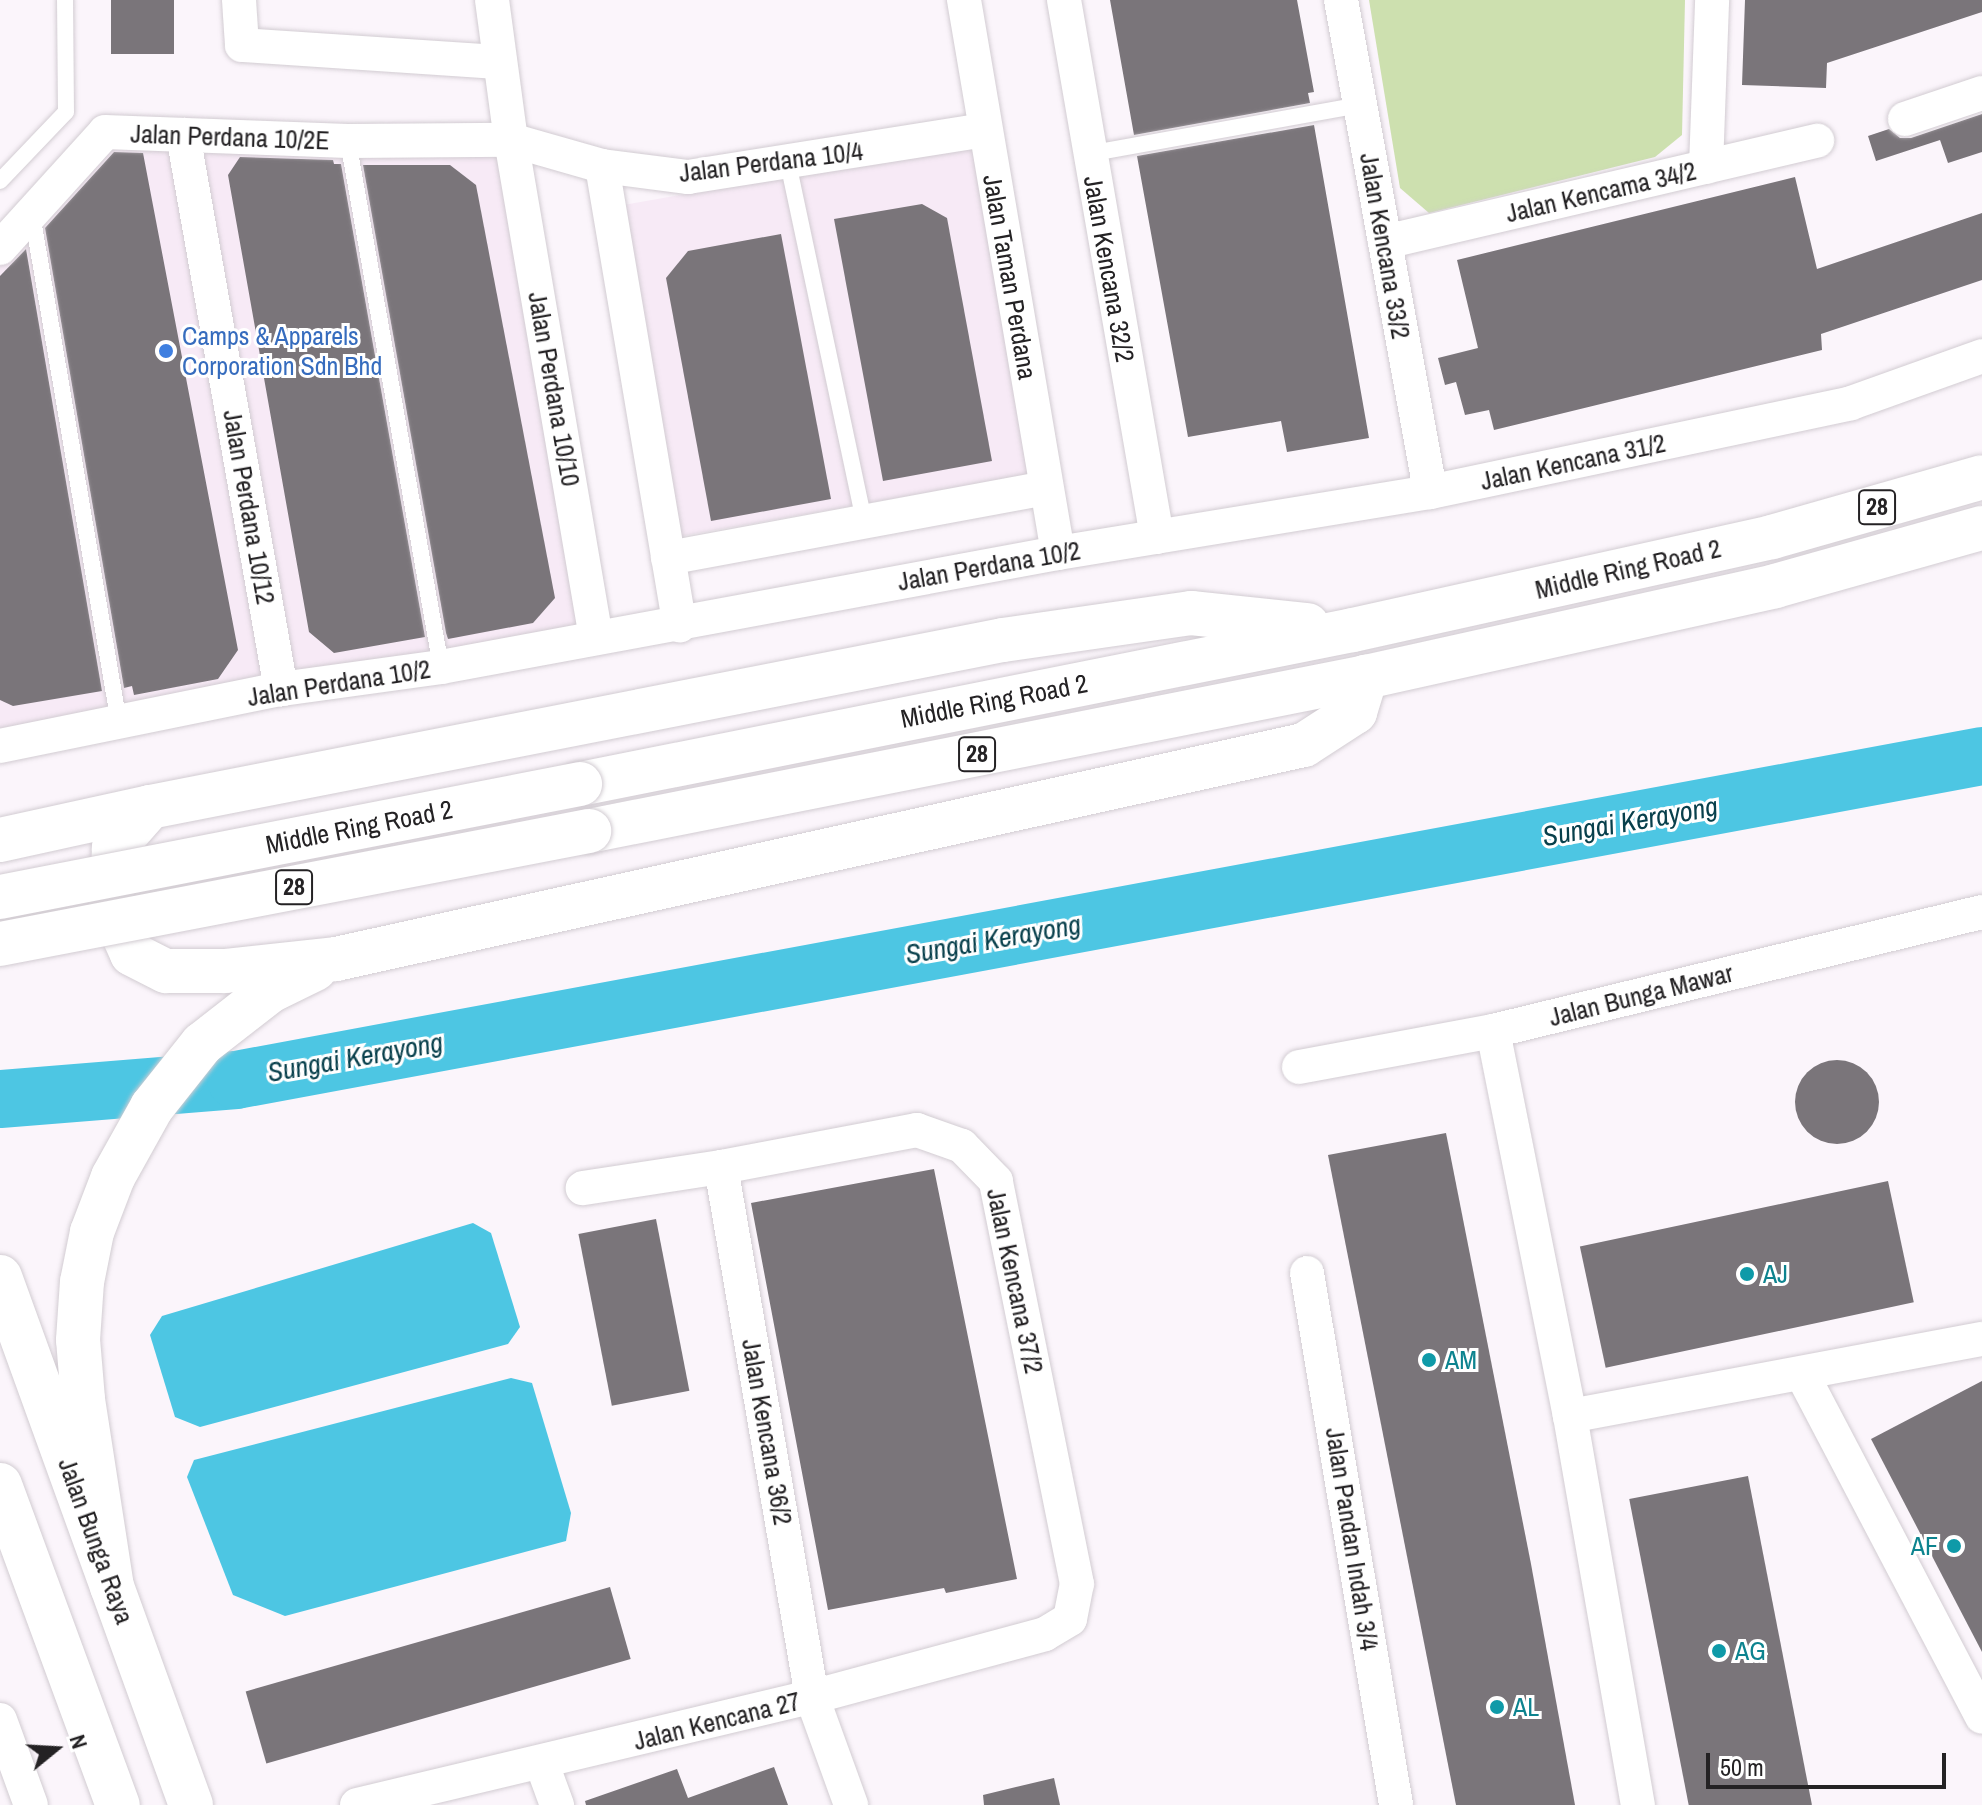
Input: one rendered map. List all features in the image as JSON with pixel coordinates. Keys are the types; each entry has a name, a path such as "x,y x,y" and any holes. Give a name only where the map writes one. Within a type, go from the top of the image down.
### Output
{"main road":[{"name":"Middle Ring Road 2","path":"0,897 1353,630 1772,537 1982,477"},
{"name":"Middle Ring Road 2","path":"0,944 1366,677 1775,586 1982,528"},
{"path":"0,840 150,807 1003,640 1191,613 1353,630"},
{"path":"150,807 114,848 111,907 132,954 166,971 225,971 336,959 1304,745 1355,712 1366,677"},
{"path":"112,1587 83,1399 78,1340 82,1282 92,1232 113,1177 152,1107 202,1044 270,991 336,959"},
{"name":"Jalan Bunga Raya","path":"0,1277 191,1805"},
{"path":"0,1485 118,1805"}],"street":[{"path":"239,0 242,45 499,62"},
{"path":"492,0 511,140"},
{"name":"Jalan Taman Perdana","path":"964,0 1058,553"},
{"name":"Jalan Kencana 32/2","path":"1064,0 1088,154 1157,537"},
{"name":"Jalan Kencana 33/2","path":"1341,0 1430,492"},
{"path":"1706,167 1712,0"},
{"path":"1905,119 1982,93"},
{"name":"Jalan Perdana 10/4","path":"511,140 602,166 688,177 985,130"},
{"name":"Jalan Perdana 10/2E","path":"11,230 105,132 348,141 511,140"},
{"name":"Jalan Perdana 10/12","path":"183,135 281,689"},
{"name":"Jalan Perdana 10/10","path":"511,140 596,638"},
{"name":"Jalan Kencama 34/2","path":"1385,242 1817,141"},
{"path":"602,166 680,625"},
{"name":"Jalan Kencana 31/2","path":"1157,537 1430,492 1851,403 1982,356"},
{"path":"668,558 1046,488"},
{"name":"Jalan Perdana 10/2","path":"0,746 281,689 441,667 1157,537"},
{"name":"Jalan Bunga Mawar","path":"1299,1067 1493,1031 1982,912"},
{"path":"1493,1031 1570,1416 1638,1805"},
{"name":"Jalan Kencana 37/2","path":"583,1188 721,1167 917,1130 962,1146 996,1181 1077,1584 1070,1619"},
{"name":"Jalan Kencana 36/2","path":"721,1167 812,1697 851,1805"},
{"name":"Jalan Pandan Indah 3/4","path":"1307,1273 1396,1805"},
{"path":"1570,1416 1976,1339"},
{"path":"1802,1374 1982,1717"},
{"name":"Jalan Kencana 27","path":"357,1805 542,1764 812,1697 1045,1634 1070,1619"},
{"path":"3,1734 31,1805"},
{"path":"542,1764 557,1805"}],"lane":[{"path":"0,181 66,112 65,0"},
{"path":"1088,154 1360,105"},
{"path":"348,141 441,667"},
{"path":"788,163 864,521"},
{"path":"11,230 119,723"}],"shaded area":[{"path":"111,141 503,153 580,629 0,733 0,265"},
{"path":"975,143 1033,474 679,536 620,206"}],"green space":[{"path":"1369,0 1685,0 1682,135 1655,157 1429,213 1400,188"}],"water":[{"path":"473,1223 491,1233 520,1327 508,1344 200,1427 175,1417 150,1335 162,1316"},
{"path":"511,1378 532,1383 571,1513 566,1541 285,1616 233,1595 187,1477 194,1460"}],"building":[{"path":"111,0 174,0 174,54 111,54"},
{"path":"1110,0 1297,0 1314,92 1308,93 1310,103 1134,135"},
{"path":"1745,0 1982,0 1982,12 1827,63 1826,88 1742,85"},
{"path":"1982,114 1982,152 1948,163 1940,140 1876,161 1868,136 1889,129 1900,138 1911,138"},
{"path":"1314,125 1369,438 1287,452 1281,421 1188,437 1137,156"},
{"path":"114,152 143,153 238,650 218,679 134,695 132,686 124,688 45,228"},
{"path":"240,157 333,160 334,164 341,164 425,637 334,653 309,632 228,175"},
{"path":"363,165 450,165 476,185 555,598 533,623 448,639"},
{"path":"1795,177 1817,269 1982,213 1982,280 1821,334 1822,350 1494,430 1489,410 1465,415 1456,382 1445,385 1438,358 1478,348 1457,260"},
{"path":"922,204 947,218 992,461 883,481 834,219"},
{"path":"781,234 831,499 711,521 666,278 688,251"},
{"path":"26,249 102,691 13,706 0,700 0,276"},
{"path":"1829,1060 1845,1060 1861,1067 1872,1078 1879,1102 1876,1118 1867,1132 1845,1144 1829,1144 1813,1137 1802,1126 1795,1110 1795,1094 1802,1078 1813,1067"},
{"name":"AM","path":"1446,1133 1575,1805 1456,1805 1328,1155"},
{"path":"934,1169 1017,1579 946,1593 944,1588 828,1610 751,1203"},
{"name":"AJ","path":"1888,1181 1914,1302 1606,1368 1580,1246"},
{"path":"656,1219 689,1391 612,1406 578,1234"},
{"name":"AF","path":"1982,1381 1982,1652 1871,1439"},
{"name":"AG","path":"1748,1476 1812,1805 1689,1805 1629,1499"},
{"path":"610,1587 631,1659 266,1764 246,1691"},
{"path":"774,1767 788,1805 586,1805 585,1801 677,1769 688,1798"},
{"path":"1054,1778 1060,1805 984,1805 983,1795"}],"waterway":[{"name":"Sungai Kerayong","path":"0,1099 236,1080 1982,756"}],"place":[{"name":"Camps & Apparels Corporation Sdn Bhd","path":"166,351"},
{"name":"AJ","path":"1747,1274"},
{"name":"AM","path":"1429,1360"},
{"name":"AF","path":"1954,1546"},
{"name":"AG","path":"1719,1651"},
{"name":"AL","path":"1497,1707"}]}
